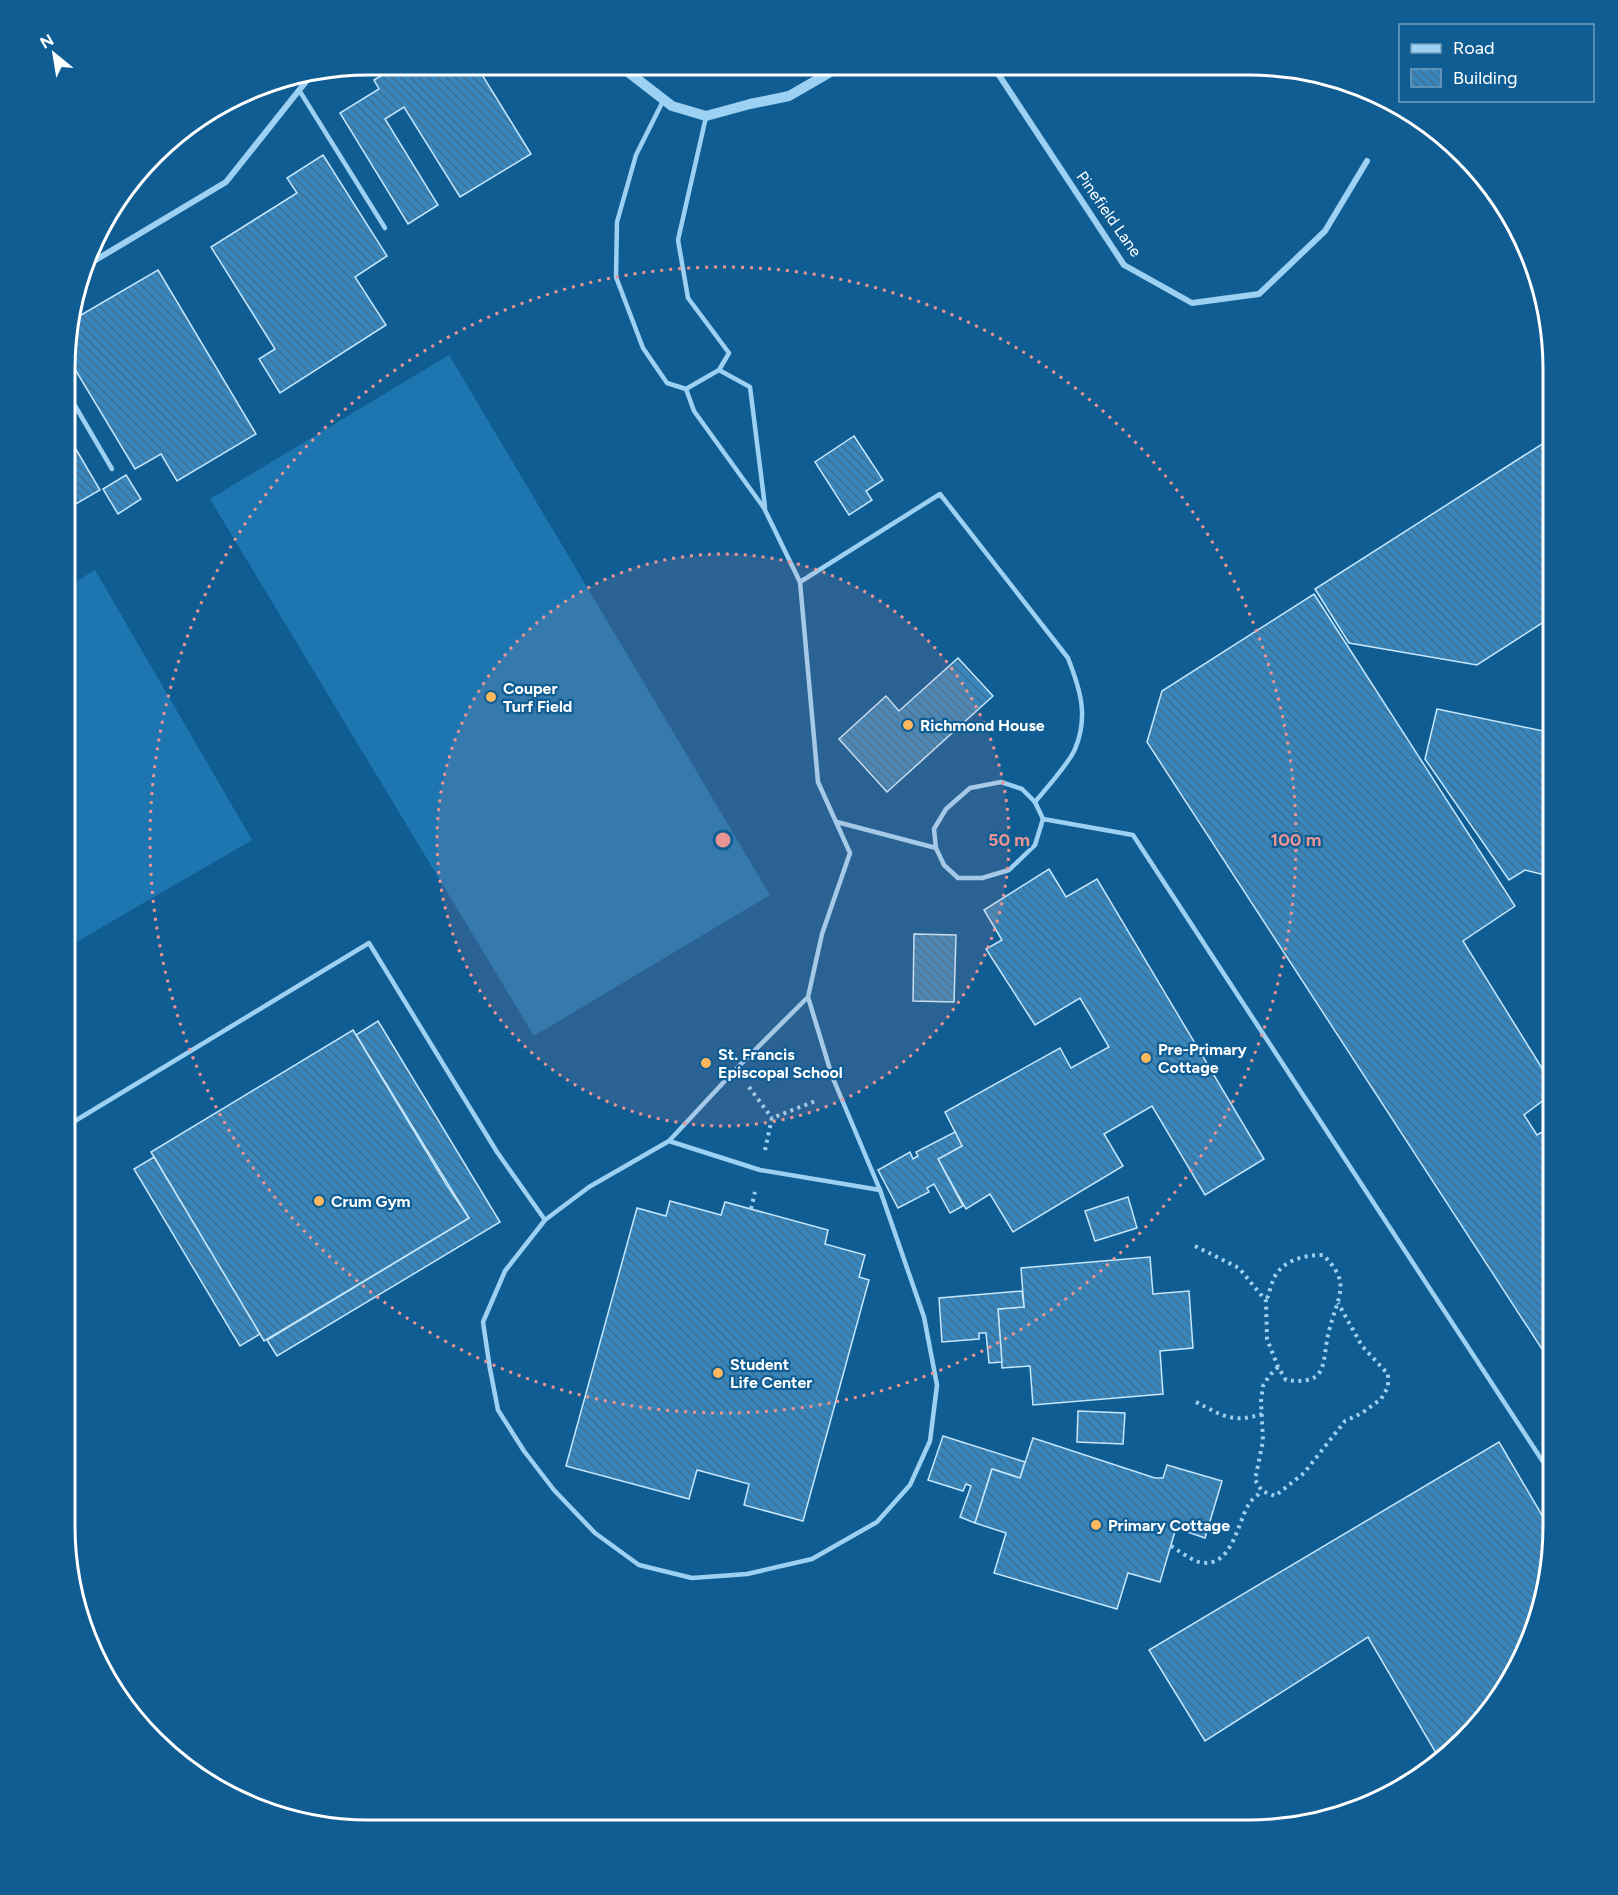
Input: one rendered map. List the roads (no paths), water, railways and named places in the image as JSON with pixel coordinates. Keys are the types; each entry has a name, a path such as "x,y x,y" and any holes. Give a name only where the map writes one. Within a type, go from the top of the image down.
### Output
{"street":[{"path":"633,75 672,106 706,116 789,96 825,75"},
{"name":"Pinefield Lane","path":"999,75 1124,265 1192,303 1258,294 1325,231 1367,161"},
{"path":"96,260 226,182 305,82"}],"lane":[{"path":"299,90 385,228"},
{"path":"664,99 636,155 617,222 616,277 643,348 667,383 686,388 719,370 729,353 688,298 678,240 706,116"},
{"path":"719,370 750,387 765,510"},
{"path":"686,388 694,411 765,510 800,582 818,782 850,853 822,934 808,997 838,1092 880,1190 924,1317 937,1385 930,1441 910,1485 878,1522 812,1559 747,1575 692,1578 639,1566 595,1533 554,1490 524,1451 498,1410 483,1323 505,1271 545,1220 589,1187 669,1142 736,1069 808,997"},
{"path":"75,406 112,469"},
{"path":"800,582 940,494 1068,658 1080,690 1083,706 1075,751 1035,802"},
{"path":"1001,782 1022,789 1035,802 1043,819 1035,846 1009,870 982,878 958,878 944,865 936,848 934,829 946,809 970,788 1001,782"},
{"path":"1043,819 1133,835 1543,1461"},
{"path":"837,822 936,848"},
{"path":"75,1122 369,943 497,1152 545,1220"},
{"path":"669,1142 760,1170 880,1190"}],"place":[{"name":"Couper Turf Field","path":"491,697"},
{"name":"Richmond House","path":"908,725"},
{"name":"Pre-Primary Cottage","path":"1146,1058"},
{"name":"St. Francis Episcopal School","path":"706,1063"},
{"name":"Crum Gym","path":"319,1201"},
{"name":"Student Life Center","path":"718,1373"},
{"name":"Primary Cottage","path":"1096,1525"}]}
